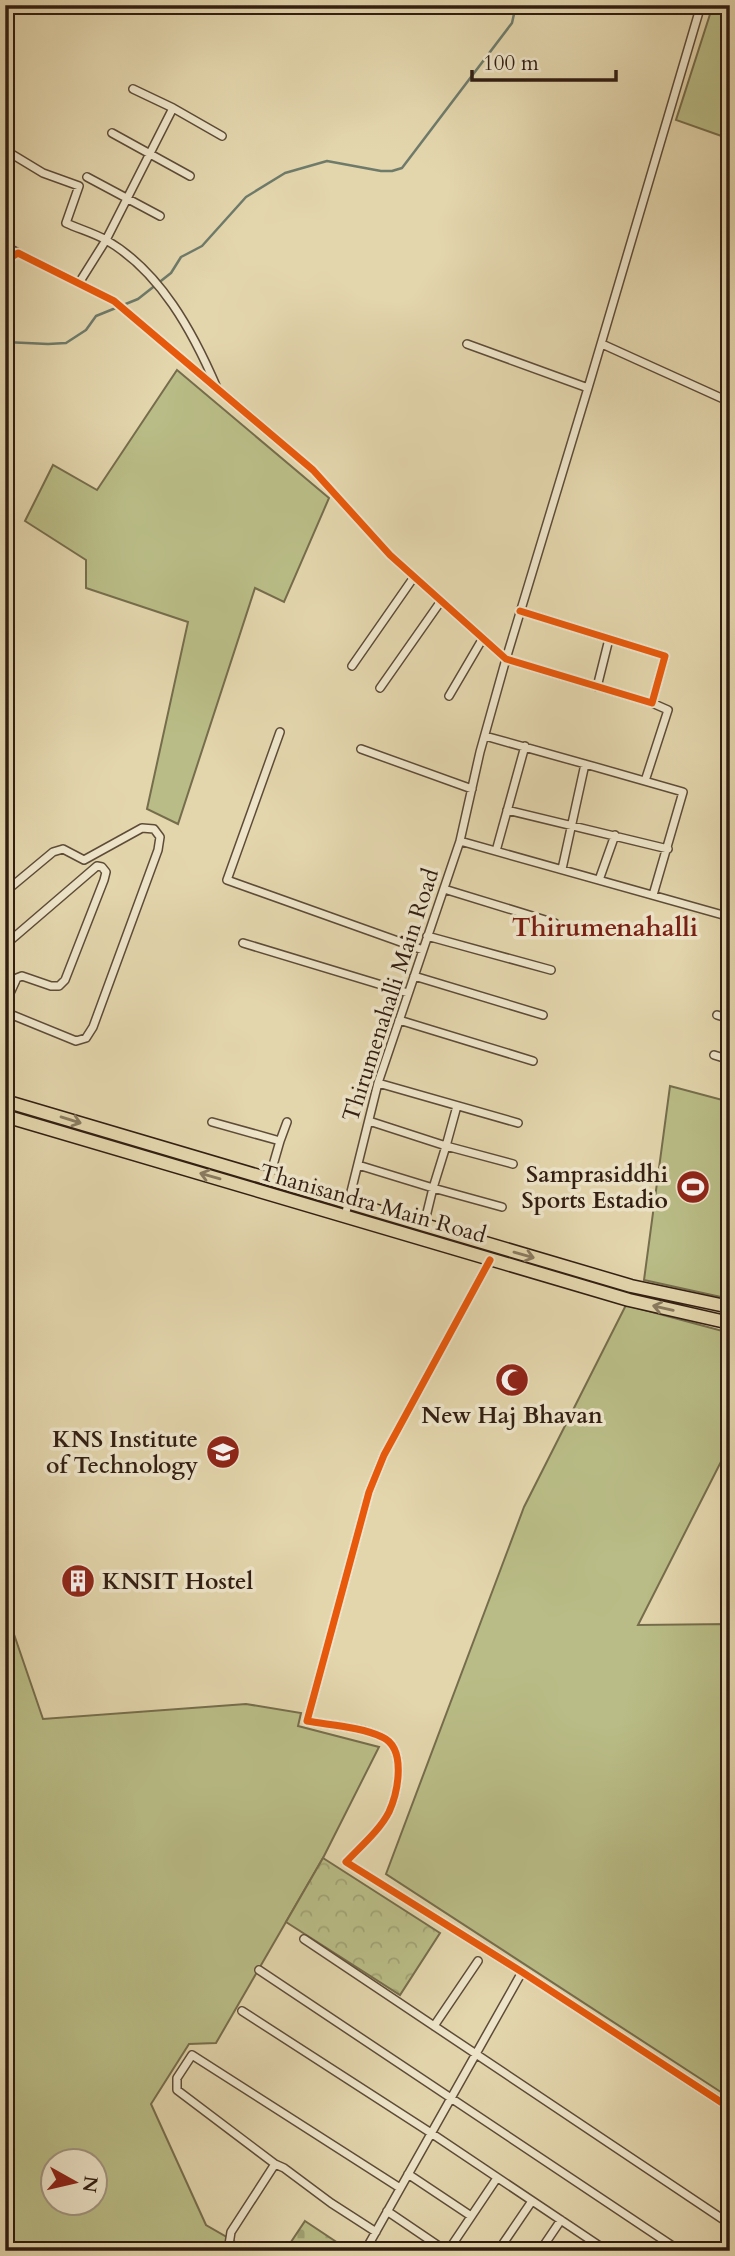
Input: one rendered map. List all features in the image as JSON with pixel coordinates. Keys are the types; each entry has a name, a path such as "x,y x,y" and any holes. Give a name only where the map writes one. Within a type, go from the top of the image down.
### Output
{"main road":[{"name":"Thanisandra Main Road","path":"5,1101 631,1286 730,1307"},
{"name":"Thanisandra Main Road","path":"5,1116 629,1300 730,1323"}],"street":[{"name":"Thirumenahalli Main Road","path":"345,1216 377,1083 460,841 506,659 701,5"},
{"path":"133,89 222,135"},
{"path":"79,283 106,240 173,108"},
{"path":"112,133 190,176"},
{"path":"5,150 43,173 79,186 66,223 106,240 144,268 200,348 218,389"},
{"path":"87,177 160,216"},
{"path":"5,246 124,309 313,470 390,555 506,659 668,710 645,781"},
{"path":"5,261 18,253"},
{"path":"467,344 588,388"},
{"path":"602,344 730,402"},
{"path":"352,666 414,577"},
{"path":"380,688 441,601"},
{"path":"520,611 665,656 652,703"},
{"path":"449,696 483,638"},
{"path":"597,687 609,639"},
{"path":"280,732 227,880 423,950"},
{"path":"485,736 683,792 653,895"},
{"path":"496,851 524,746"},
{"path":"361,749 472,789"},
{"path":"562,869 585,764"},
{"path":"507,810 668,849"},
{"path":"5,892 54,852 63,849 84,860 142,828 154,829 160,837 158,850 93,1027 86,1038 76,1041 5,1012"},
{"path":"598,880 615,835"},
{"path":"460,841 730,917"},
{"path":"5,945 97,866 106,872 65,980 59,986 51,986 22,976 17,978 5,1004"},
{"path":"444,888 555,923"},
{"path":"428,936 551,970"},
{"path":"243,943 408,993"},
{"path":"414,976 543,1015"},
{"path":"717,1015 730,1019"},
{"path":"399,1020 533,1061"},
{"path":"714,1055 730,1060"},
{"path":"377,1083 518,1123"},
{"path":"424,1225 457,1106"},
{"path":"369,1121 513,1164"},
{"path":"212,1122 280,1141"},
{"path":"269,1179 287,1122"},
{"path":"358,1166 502,1208"},
{"path":"490,1259 384,1455 369,1492 307,1721 383,1737 394,1746 398,1757 394,1796 388,1813 346,1862 522,1972 730,2108"},
{"path":"304,1939 724,2220"},
{"path":"434,2026 478,1961"},
{"path":"260,1969 680,2251"},
{"path":"365,2251 522,1972"},
{"path":"242,2011 607,2251"},
{"path":"376,2232 275,2164 177,2090 177,2078 192,2055 400,2188"},
{"path":"228,2251 231,2232 275,2164"},
{"path":"408,2174 471,2216"},
{"path":"387,2211 447,2251 497,2178"},
{"path":"498,2251 532,2201"},
{"path":"540,2251 561,2220"},
{"path":"590,2251 595,2243"}],"green space":[{"path":"713,5 730,5 730,139 676,120"},
{"path":"177,370 329,498 284,602 255,588 178,824 147,809 188,622 86,588 86,560 25,521 53,465 97,490"},
{"name":"Samprasiddhi Sports Estadio","path":"670,1086 730,1102 730,1299 644,1280"},
{"path":"626,1305 730,1333 730,1444 638,1625 730,1624 730,2098 386,1874 524,1507"},
{"path":"5,1608 43,1719 246,1704 301,1713 298,1726 379,1747 323,1858 216,2043 189,2044 151,2104 206,2225 251,2251 5,2251"},
{"path":"323,1858 440,1933 400,1995 286,1922"},
{"path":"305,2221 350,2251 285,2251"}],"waterway":[{"path":"5,342 66,343 86,330 96,316 138,299 171,273 181,257 202,246 246,197 285,173 327,161 381,171 402,168 512,23 516,5"}],"cycle path":[{"path":"5,261 18,253 114,301 313,470 390,555 506,659 652,703 665,656 520,611"},
{"path":"490,1260 384,1455 369,1492 307,1721 355,1729 382,1737 390,1743 398,1760 397,1782 389,1812 375,1832 346,1862 522,1972 730,2108"}],"place":[{"name":"Samprasiddhi Sports Estadio","path":"693,1187"},
{"name":"New Haj Bhavan","path":"512,1380"},
{"name":"KNS Institute of Technology","path":"223,1452"},
{"name":"KNSIT Hostel","path":"78,1581"}],"district":[{"name":"Thirumenahalli","path":"605,927"}]}
